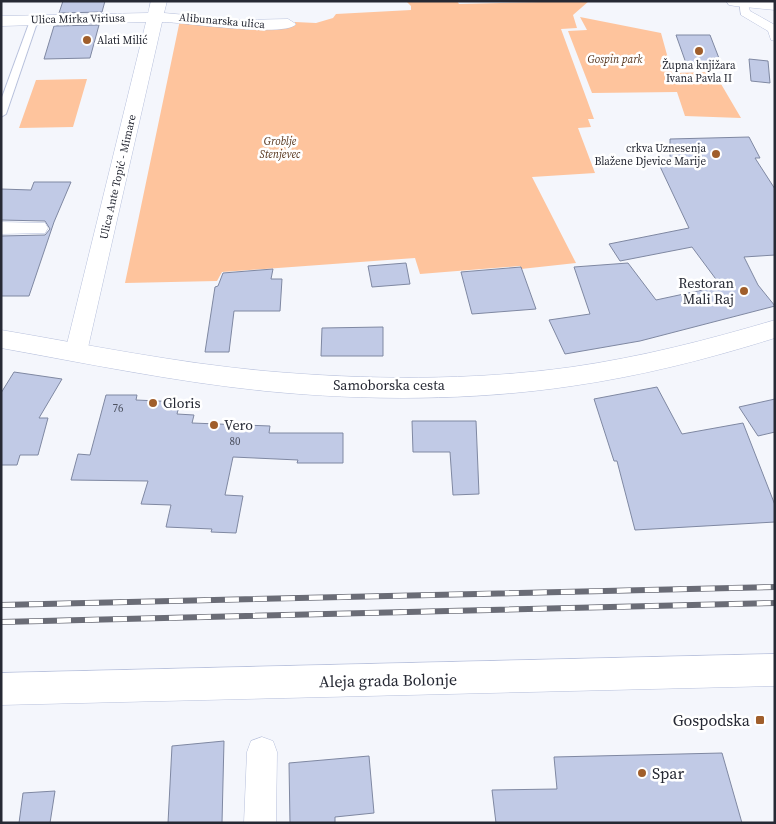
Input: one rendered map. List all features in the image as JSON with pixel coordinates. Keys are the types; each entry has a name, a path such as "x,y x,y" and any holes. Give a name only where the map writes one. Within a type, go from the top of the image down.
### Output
{"street":[{"path":"739,2 775,5"},
{"path":"739,2 748,16 773,29 775,37"},
{"name":"Ulica Mirka Viriusa","path":"1,21 34,20 157,9"},
{"name":"Alibunarska ulica","path":"157,9 178,17 241,25 288,24"},
{"name":"Ulica Ante Topić - Mimare","path":"76,352 157,9"},
{"path":"1,228 38,228"},
{"name":"Samoborska cesta","path":"1,338 247,379 321,385 441,386 514,382 585,375 661,360 775,329"},
{"name":"Aleja grada Bolonje","path":"1,689 775,670"},
{"path":"260,823 262,752"}],"lane":[{"path":"1,114 34,20"}],"green space":[{"name":"Groblje Stenjevec","path":"406,1 457,1 459,4 589,1 573,15 577,28 561,29 594,119 588,119 591,127 578,128 595,173 532,177 576,263 521,269 520,266 420,274 415,258 222,272 217,281 125,283 180,20 266,27 295,26 295,22 316,23 333,18 336,14 411,10 411,6"},
{"name":"Gospin park","path":"580,17 661,33 672,73 714,72 741,118 685,116 677,92 592,93 568,31 587,30"},
{"path":"87,79 73,127 19,128 36,80"}],"building":[{"path":"63,1 105,1 102,12 59,13"},
{"path":"99,25 90,58 44,59 54,26"},
{"name":"Župna knjižara Ivana Pavla II","path":"676,35 710,35 722,66 687,66"},
{"path":"749,59 768,61 770,83 751,81"},
{"path":"749,137 760,158 755,158 775,189 775,255 744,257 758,285 775,306 640,341 565,354 549,320 590,314 574,267 628,263 656,300 721,286 692,247 620,261 609,244 689,228 656,158 670,158 670,139"},
{"path":"34,182 71,182 54,222 29,296 1,296 1,236 45,235 50,229 45,221 1,220 1,189 31,190"},
{"path":"406,263 410,284 372,287 368,266"},
{"path":"521,267 536,309 472,314 461,272"},
{"path":"273,269 271,279 282,279 280,311 234,311 229,352 205,352 215,287 218,286 223,273"},
{"path":"383,327 383,356 321,356 322,328"},
{"path":"14,372 62,379 39,418 48,418 38,455 20,455 17,465 1,465 1,393"},
{"path":"657,387 682,434 743,423 775,505 775,522 635,530 617,461 614,461 594,399"},
{"path":"106,395 137,395 136,400 180,402 177,414 194,415 192,423 270,426 269,433 343,433 343,463 297,463 298,460 233,457 225,495 243,496 236,533 211,532 212,529 166,527 171,505 141,504 148,481 71,480 78,454 90,455"},
{"path":"775,399 775,432 758,436 739,407"},
{"path":"412,421 476,421 479,494 453,495 450,452 413,452"},
{"path":"224,741 222,823 168,823 172,746"},
{"name":"Spar","path":"722,753 742,823 496,823 492,790 557,789 554,757"},
{"path":"369,756 374,813 335,817 335,823 290,823 289,763"},
{"path":"55,791 50,823 19,823 23,793"}],"railway":[{"path":"1,605 775,587"},
{"path":"1,622 775,603"}],"place":[{"name":"Alati Milić","path":"87,40"},
{"name":"Župna knjižara Ivana Pavla II","path":"699,51"},
{"name":"crkva Uznesenja Blažene Djevice Marije","path":"716,154"},
{"name":"Restoran Mali Raj","path":"744,291"},
{"name":"Gloris","path":"153,403"},
{"name":"Vero","path":"214,425"},
{"name":"Gospodska","path":"760,720"},
{"name":"Spar","path":"642,773"}]}
